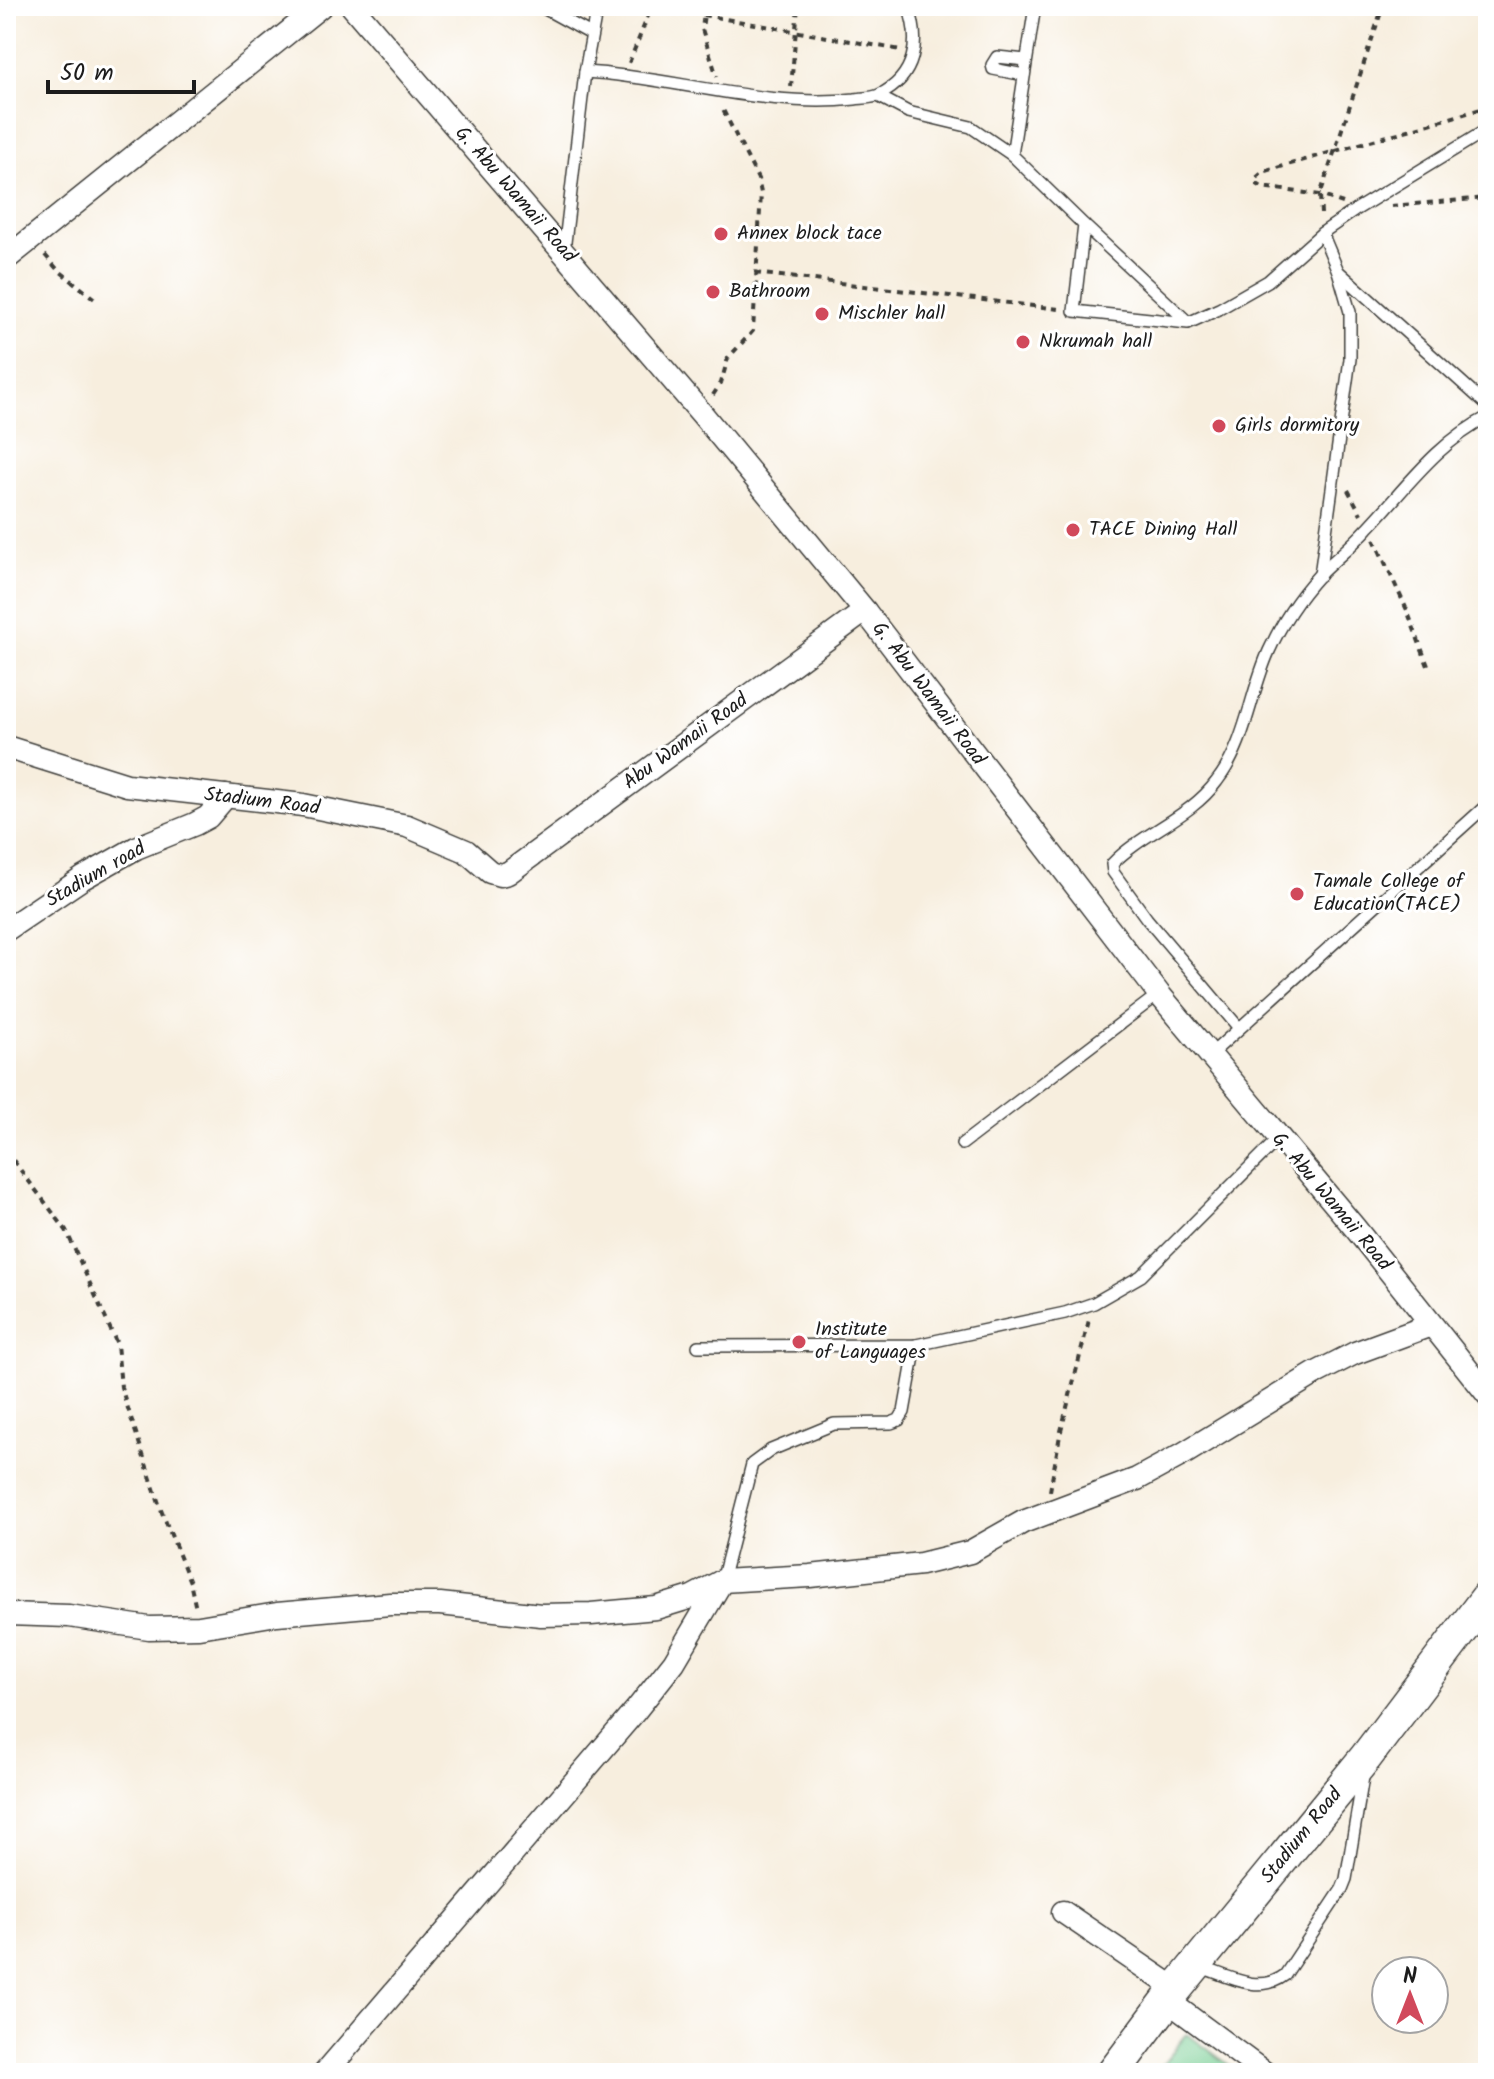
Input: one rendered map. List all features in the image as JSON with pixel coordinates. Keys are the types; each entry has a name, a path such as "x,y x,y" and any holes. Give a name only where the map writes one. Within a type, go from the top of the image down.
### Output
{"main road":[{"name":"Stadium Road","path":"1113,2073 1180,1985 1366,1757 1488,1596"}],"street":[{"path":"6,259 321,6"},
{"name":"G. Abu Wamaii Road","path":"352,6 702,414 865,611 1159,994 1355,1228 1488,1395"},
{"name":"Abu Wamaii Road","path":"508,873 865,611"},
{"name":"Stadium Road","path":"6,747 127,785 303,805 407,826 466,851 490,872 500,875 508,873"},
{"name":"Stadium road","path":"6,930 83,878 136,848 208,817 226,796"},
{"path":"6,1614 69,1616 136,1627 199,1627 277,1614 390,1604 440,1604 541,1615 620,1613 656,1608 692,1597 722,1581 810,1576 921,1564 970,1552 1023,1522 1137,1479 1316,1373 1355,1353 1431,1325"},
{"path":"325,2073 636,1710 674,1662 722,1581"},
{"path":"1063,1912 1180,1985 1265,2073"}],"lane":[{"path":"540,6 591,34"},
{"path":"564,252 585,72 597,6"},
{"path":"585,72 624,74 717,91 822,101 878,96 909,69 915,53 914,23 908,6"},
{"path":"1012,155 1035,6"},
{"path":"1024,75 993,69 992,65 997,57 1026,60"},
{"path":"878,96 908,112 971,127 1012,155 1188,323"},
{"path":"1084,225 1074,311 1188,323 1268,281 1322,233 1488,129"},
{"path":"1320,575 1350,359 1350,312 1322,233"},
{"path":"1338,271 1488,406"},
{"path":"1239,1028 1147,919 1113,872 1112,864 1198,802 1217,782 1238,741 1268,652 1301,596 1369,528 1419,469 1466,428 1488,417"},
{"path":"1210,1055 1488,804"},
{"path":"962,1144 1159,994"},
{"path":"698,1346 916,1345 1065,1313 1094,1303 1141,1276 1278,1139"},
{"path":"722,1581 752,1464 771,1450 834,1424 891,1423 899,1420 904,1412 916,1345"},
{"path":"1180,1985 1263,1984 1277,1981 1285,1975 1346,1879 1366,1757"}],"path":[{"path":"624,74 652,6"},
{"path":"702,414 721,383 728,358 753,331 760,187 717,91 702,29 705,6"},
{"path":"790,98 798,6"},
{"path":"1322,233 1320,195 1383,6"},
{"path":"703,15 915,53"},
{"path":"1488,107 1263,172 1255,179 1262,187 1320,195 1357,209 1488,198"},
{"path":"30,240 57,269 96,300"},
{"path":"755,273 1074,311"},
{"path":"1336,469 1369,528 1407,610 1428,666"},
{"path":"6,1151 66,1230 117,1344 121,1387 161,1510 190,1582 199,1627"},
{"path":"1023,1522 1048,1500 1072,1383 1094,1303"}],"green space":[{"path":"1187,2034 1240,2073 1156,2073"}],"place":[{"name":"Annex block tace","path":"721,234"},
{"name":"Bathroom","path":"713,292"},
{"name":"Mischler hall","path":"822,314"},
{"name":"Nkrumah hall","path":"1023,342"},
{"name":"Girls dormitory","path":"1219,426"},
{"name":"TACE Dining Hall","path":"1073,530"},
{"name":"Tamale College of Education(TACE)","path":"1297,894"},
{"name":"Institute of Languages","path":"799,1342"}]}
